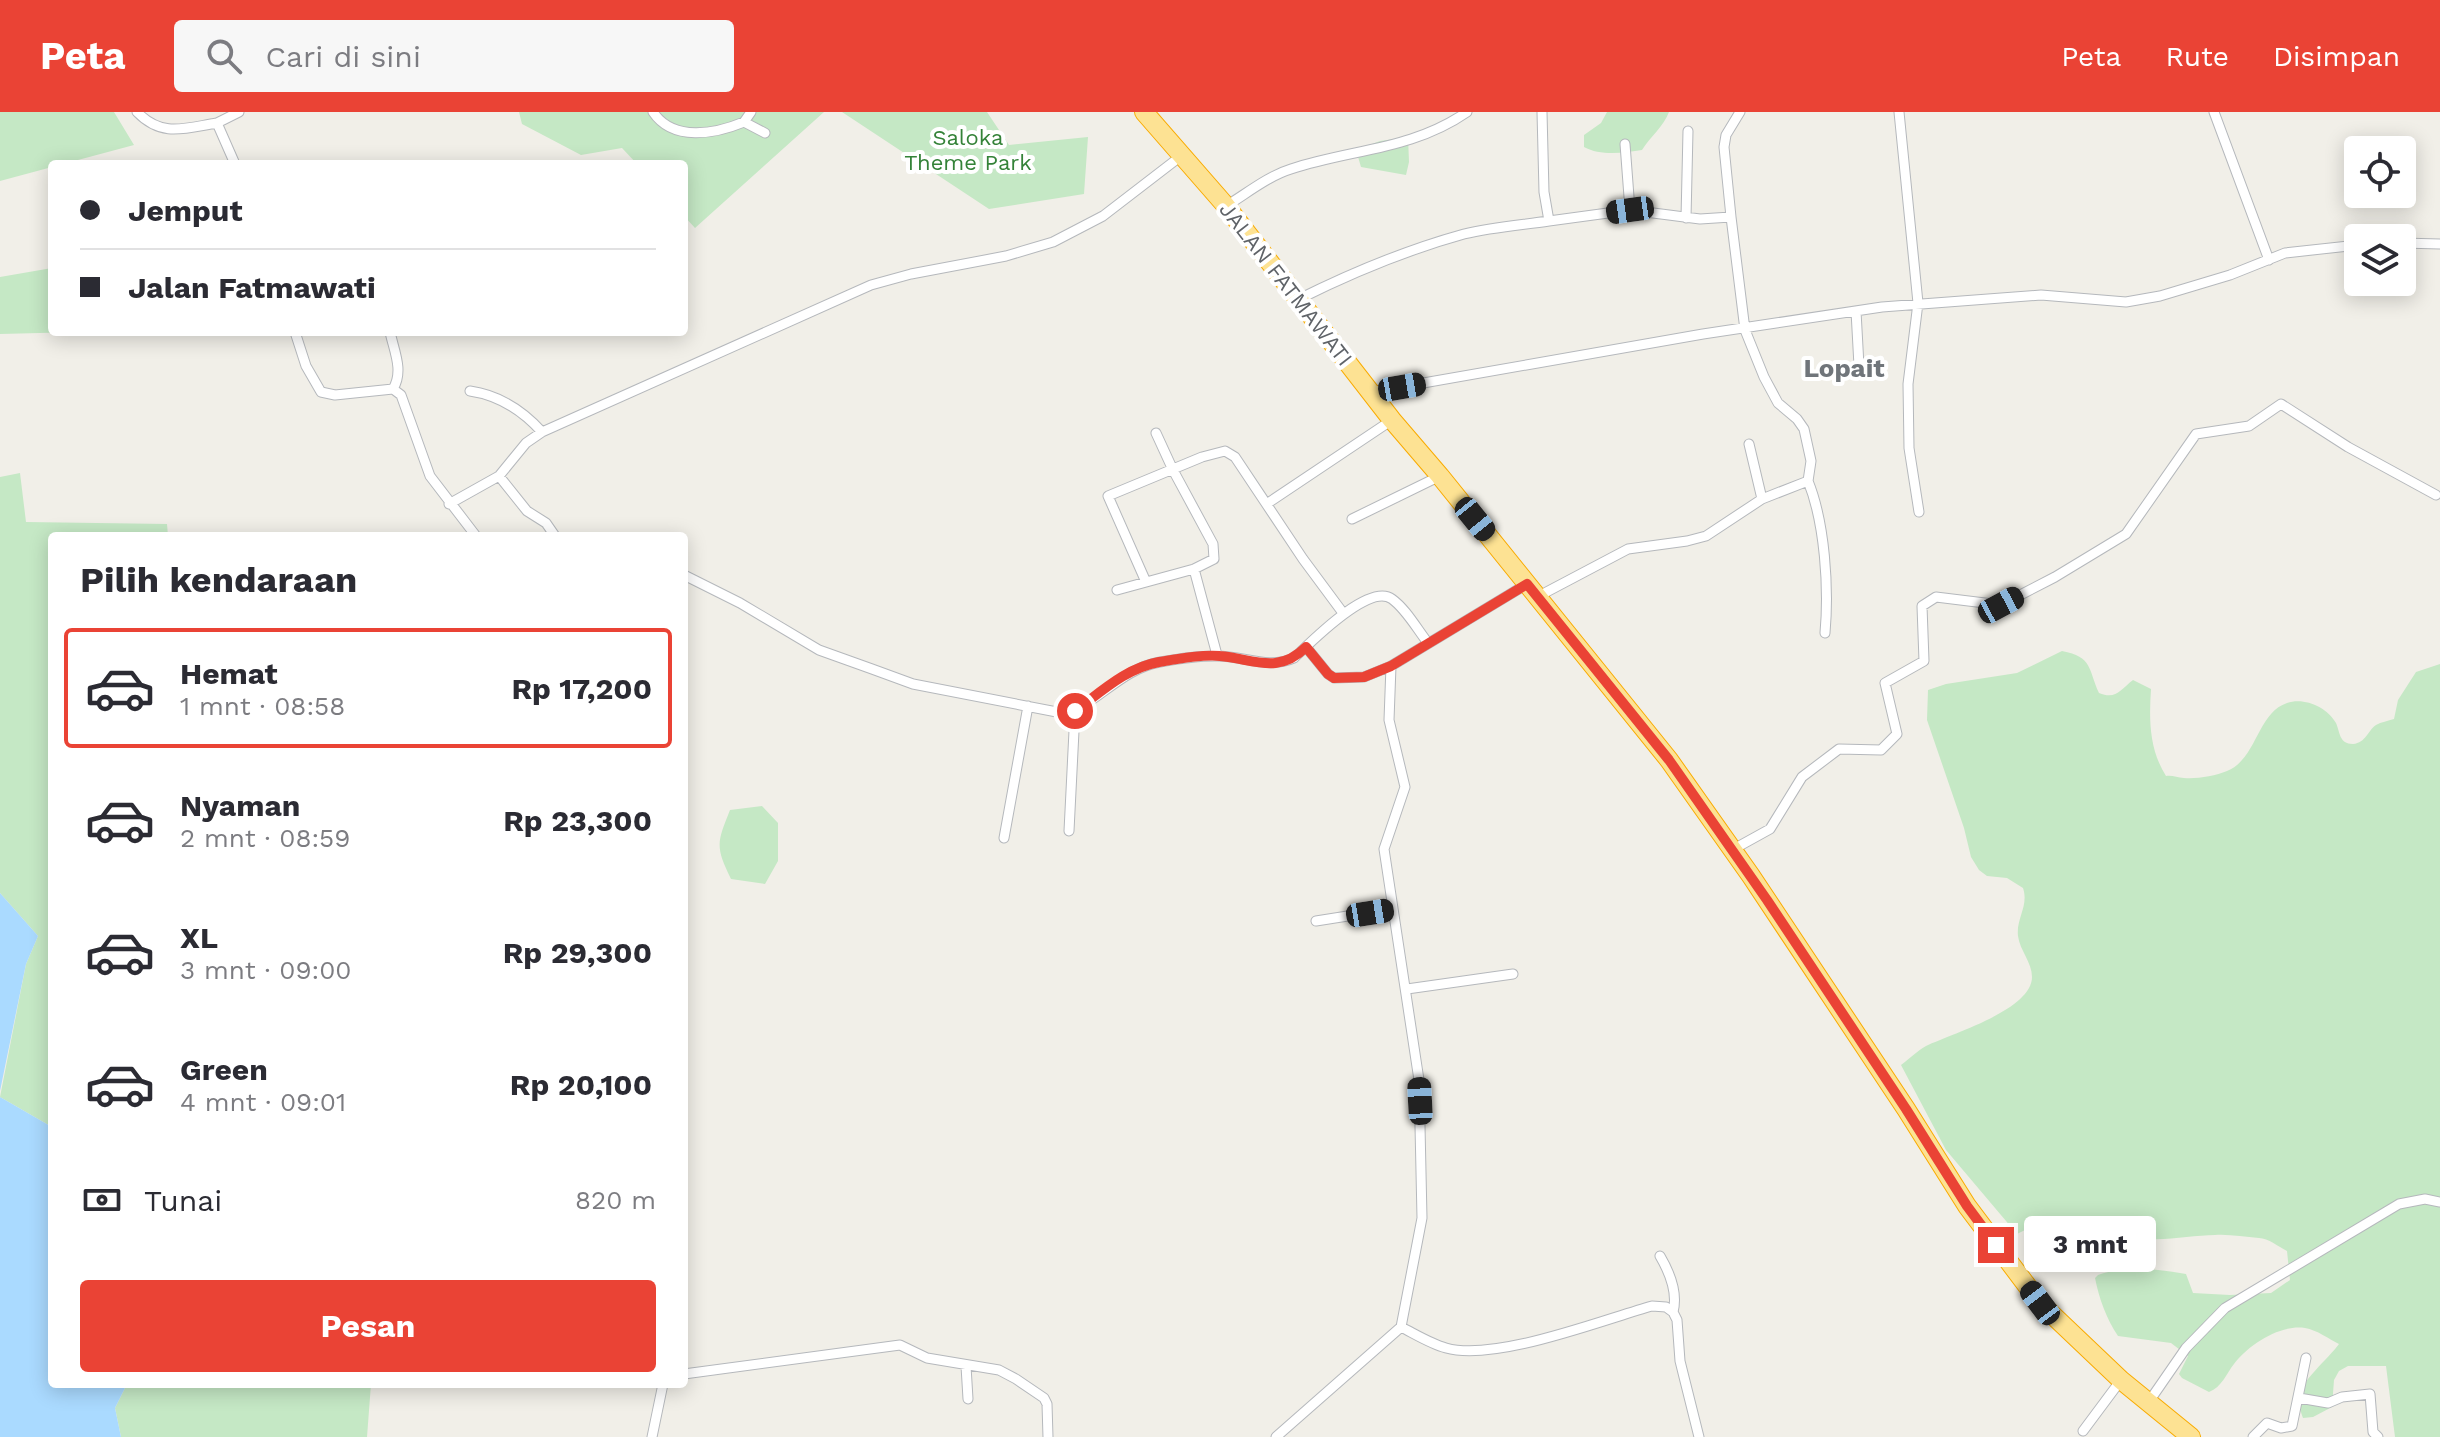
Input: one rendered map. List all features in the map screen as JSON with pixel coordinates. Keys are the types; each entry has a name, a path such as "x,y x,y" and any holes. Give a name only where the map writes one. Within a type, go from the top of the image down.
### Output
{"highway":[{"name":"JALAN FATMAWATI","path":"1144,112 1226,206 1392,420 1669,760 1906,1109 1967,1206 2040,1303 2183,1435"}],"street":[{"path":"137,112 150,124 162,129 217,123 239,112"},
{"path":"653,112 678,132 727,129 744,122 751,112"},
{"path":"1226,206 1287,170 1408,142 1444,128 1467,112"},
{"path":"1542,112 1544,192 1549,221"},
{"path":"1740,112 1726,135 1724,147 1745,330 1778,403 1804,429 1811,461 1808,481 1819,509 1828,601 1825,633"},
{"path":"1899,112 1918,303 1908,393 1909,448 1919,512"},
{"path":"2214,112 2269,260"},
{"path":"744,122 765,133"},
{"path":"217,123 233,160"},
{"path":"1686,218 1688,131"},
{"path":"1625,144 1630,210"},
{"path":"449,504 499,476 526,443 542,432 871,285 1006,256 1053,242 1103,216 1181,156"},
{"path":"1297,300 1353,273 1464,234 1630,210 1686,218 1731,217"},
{"path":"2416,243 2440,244"},
{"path":"1372,392 1703,334 1918,303 2041,295 2126,302 2160,296 2230,275 2285,253 2344,247"},
{"path":"1856,311 1859,366"},
{"path":"296,336 306,366 321,392 335,395 393,389"},
{"path":"391,336 398,369 393,389"},
{"path":"393,389 406,403 430,476 473,532"},
{"path":"470,391 495,396 529,418 542,432"},
{"path":"1732,850 1770,829 1802,777 1839,749 1881,750 1897,734 1885,683 1924,661 1922,606 1936,597 2001,605 2126,534 2196,434 2249,426 2281,404 2348,447 2436,495"},
{"path":"1268,503 1392,420"},
{"path":"1117,590 1194,569 1214,559 1214,548 1156,433"},
{"path":"1749,444 1762,499"},
{"path":"1146,582 1108,497 1225,451 1235,457 1343,613"},
{"path":"499,476 527,511 546,523 552,532"},
{"path":"1352,519 1440,476"},
{"path":"1306,647 1334,678 1364,677 1391,666 1428,643 1532,590 1628,549 1706,536 1762,499 1808,481"},
{"path":"1194,569 1217,655"},
{"path":"688,577 740,603 819,650 913,684 1062,713 1075,711 1114,681 1158,662 1217,655 1275,664 1294,658 1343,613 1377,595 1392,599 1428,643"},
{"path":"1276,1437 1401,1327 1422,1218 1419,1080 1384,849 1405,787 1389,720 1391,666"},
{"path":"1004,838 1028,706"},
{"path":"1069,831 1075,711"},
{"path":"1316,921 1392,909"},
{"path":"1407,989 1513,974"},
{"path":"2148,1403 2186,1348 2225,1308 2399,1204 2425,1199 2440,1202"},
{"path":"1660,1256 1670,1274 1675,1302 1673,1312"},
{"path":"1401,1327 1445,1348 1468,1352 1560,1335 1652,1306 1666,1307 1677,1320 1685,1387 1699,1437"},
{"path":"688,1373 900,1345 927,1358 999,1370 1038,1392 1047,1404 1048,1437"},
{"path":"2253,1437 2267,1423 2281,1428 2292,1426 2306,1358"},
{"path":"966,1366 968,1399"},
{"path":"2083,1431 2121,1380"},
{"path":"652,1437 662,1388"},
{"path":"2299,1398 2328,1403 2342,1397 2370,1394 2373,1432 2378,1437"}],"green space":[{"path":"0,112 114,112 134,145 78,160 48,160 48,168 0,181"},
{"path":"519,112 824,112 695,228 688,220 688,160 633,160 622,148 581,155 522,124"},
{"name":"Saloka Theme Park","path":"842,112 987,112 1009,145 1088,137 1084,194 989,209"},
{"path":"1607,112 1669,112 1642,150 1605,153 1584,147 1584,135 1601,123"},
{"path":"1408,137 1406,175 1361,167 1356,150 1380,141"},
{"path":"48,269 48,333 0,334 0,277"},
{"path":"20,473 26,522 167,524 168,532 48,532 48,1125 0,1097 26,964 38,936 0,893 0,477"},
{"path":"2062,651 2079,657 2088,665 2099,693 2114,695 2133,680 2151,689 2151,734 2160,766 2166,776 2189,778 2217,774 2237,765 2269,716 2277,708 2294,701 2308,702 2321,708 2332,717 2343,740 2357,743 2376,725 2394,719 2398,700 2416,672 2440,664 2440,1437 2395,1437 2386,1366 2348,1366 2339,1371 2334,1380 2332,1407 2313,1417 2303,1418 2299,1392 2339,1344 2309,1329 2285,1329 2256,1343 2240,1357 2221,1384 2209,1392 2182,1378 2179,1374 2188,1356 2171,1343 2118,1336 2101,1300 2095,1278 2098,1275 2131,1269 2164,1271 2186,1274 2193,1293 2271,1293 2290,1280 2287,1251 2262,1238 2220,1235 2137,1238 2115,1228 2095,1231 2077,1222 2057,1218 2047,1219 2017,1234 1946,1150 1901,1065 1926,1046 2005,1010 2028,989 2032,977 2018,936 2023,888 2007,878 1987,876 1971,857 1927,720 1928,690 1946,684 2017,673"},
{"path":"762,806 778,823 778,861 765,884 731,879 720,851 722,830 730,810"},
{"path":"125,1388 371,1388 367,1437 121,1437 115,1408"}],"water":[{"path":"0,893 38,936 26,964 0,1091"},
{"path":"0,1097 48,1125 48,1388 125,1388 115,1408 121,1437 0,1437"}],"district":[{"name":"Lopait","path":"1844,368"}],"route":[{"path":"1075,711 1127,673 1158,662 1217,655 1275,664 1294,658 1306,647 1334,678 1364,677 1391,666 1527,584 1669,760 1767,900 1967,1206 1996,1245"}]}
